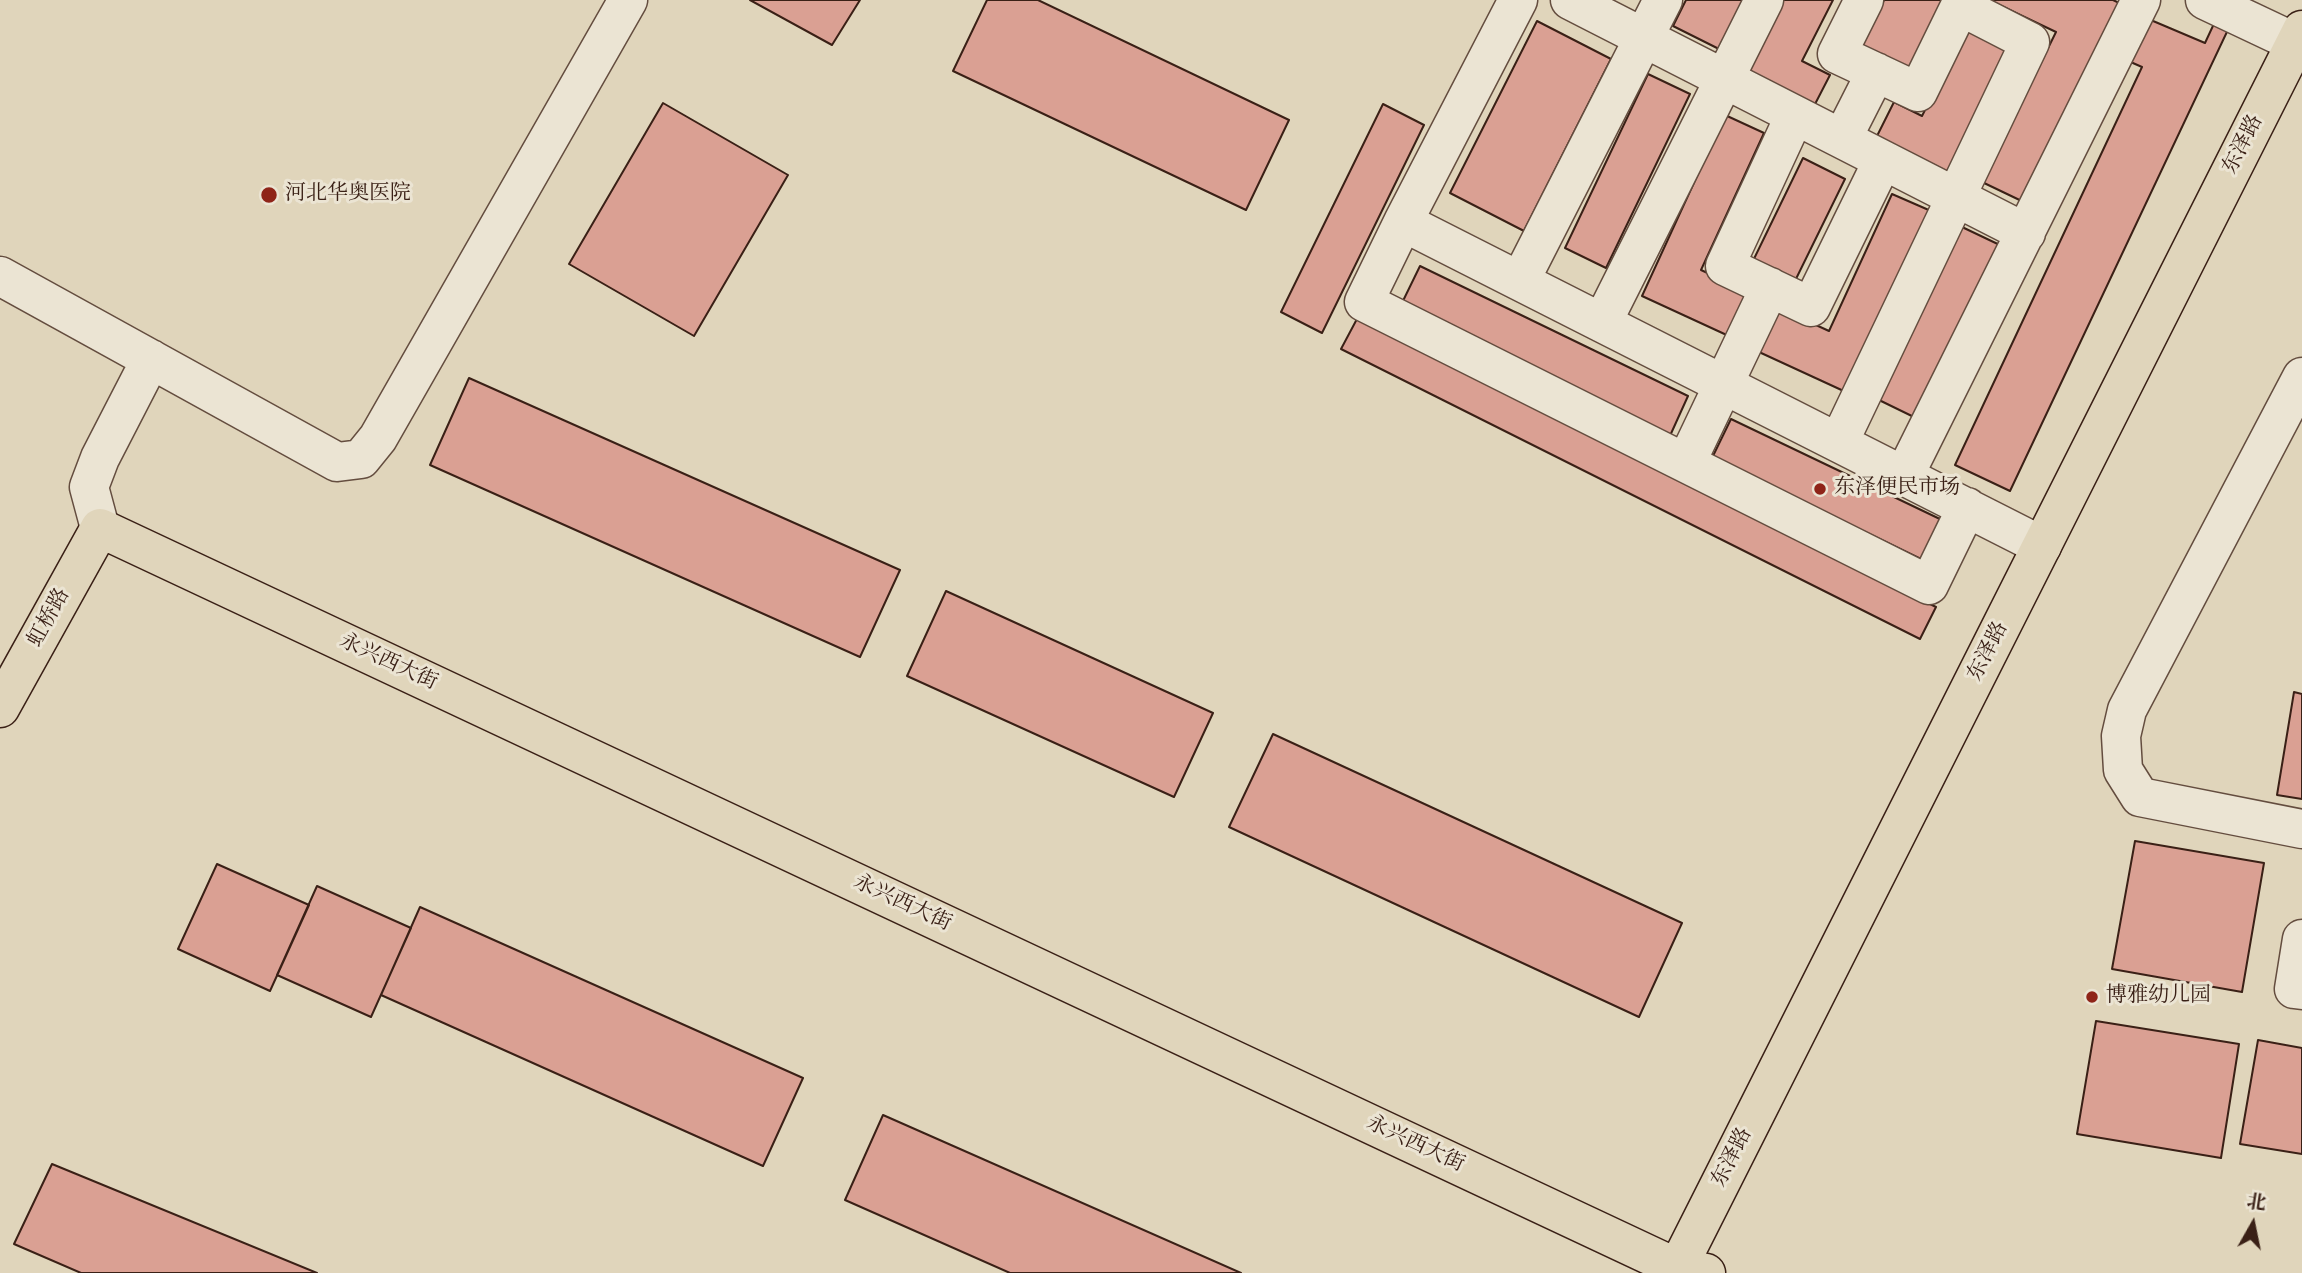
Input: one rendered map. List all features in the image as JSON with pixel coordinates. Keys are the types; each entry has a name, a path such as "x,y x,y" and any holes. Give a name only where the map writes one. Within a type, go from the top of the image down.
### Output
{"main road":[{"name":"东泽路","path":"1686,1271 2042,546 2299,36"},
{"name":"虹桥路","path":"0,708 100,527"},
{"name":"永兴西大街","path":"100,527 1686,1271"}],"street":[{"path":"0,276 337,462 361,459 378,438 628,0"},
{"path":"1518,0 1364,302 1929,584 1967,507"},
{"path":"1570,0 2026,233"},
{"path":"1520,281 1663,0"},
{"path":"1602,323 1764,0"},
{"path":"1839,442 2030,42 1962,3 1918,92 1837,54 1864,0"},
{"path":"1904,476 2141,0"},
{"path":"2205,0 2299,36"},
{"path":"1842,139 1876,72"},
{"path":"1795,115 1724,266 1811,307 1883,160"},
{"path":"1403,222 2042,546"},
{"path":"1686,463 1770,288"},
{"path":"100,527 89,487 100,458 150,359"},
{"path":"2302,377 2127,710 2121,736 2123,770 2140,797 2302,830"},
{"path":"2302,939 2294,989 2302,990"}],"building":[{"path":"750,0 860,0 832,45"},
{"path":"987,0 1038,0 1289,120 1246,210 953,71"},
{"path":"1686,0 1746,0 1721,50 1673,26"},
{"path":"1779,0 1833,0 1802,61 1830,75 1813,108 1742,73"},
{"path":"1884,0 1943,0 1908,72 1860,49"},
{"path":"1989,0 2113,0 2128,7 2030,205 1982,182 2056,32"},
{"path":"2225,0 2242,0 2010,491 1955,465 2142,67 2126,60 2146,18 2205,43"},
{"path":"1537,21 1611,59 1524,231 1450,193"},
{"path":"1967,26 2010,48 1948,172 1877,136 1894,102 1922,116"},
{"path":"1648,74 1690,94 1606,268 1565,248"},
{"path":"663,103 788,175 694,336 569,264"},
{"path":"1383,104 1424,125 1322,333 1281,312"},
{"path":"1725,115 1764,133 1701,270 1751,293 1731,337 1642,296"},
{"path":"1803,158 1845,179 1792,287 1750,267"},
{"path":"1892,194 1931,211 1848,393 1759,352 1779,308 1829,331"},
{"path":"1962,227 2004,247 1920,420 1879,400"},
{"path":"1420,266 1688,396 1669,438 1400,307"},
{"path":"1358,317 1936,607 1920,639 1341,349"},
{"path":"469,378 900,570 860,657 430,465"},
{"path":"1731,419 1942,520 1923,560 1712,458"},
{"path":"946,591 1213,713 1174,797 907,676"},
{"path":"2294,692 2302,694 2302,799 2277,795"},
{"path":"1273,734 1682,923 1639,1017 1229,827"},
{"path":"2135,841 2264,863 2242,992 2112,969"},
{"path":"217,864 309,905 270,991 178,949"},
{"path":"317,886 411,928 371,1017 277,975"},
{"path":"420,907 803,1078 763,1166 381,995"},
{"path":"2096,1021 2239,1044 2221,1158 2077,1134"},
{"path":"2258,1040 2302,1048 2302,1154 2240,1144"},
{"path":"883,1115 1241,1273 1010,1273 845,1200"},
{"path":"52,1164 317,1273 81,1273 14,1244"}],"place":[{"name":"河北华奥医院","path":"269,195"},
{"name":"东泽便民市场","path":"1820,489"},
{"name":"博雅幼儿园","path":"2092,997"}]}
